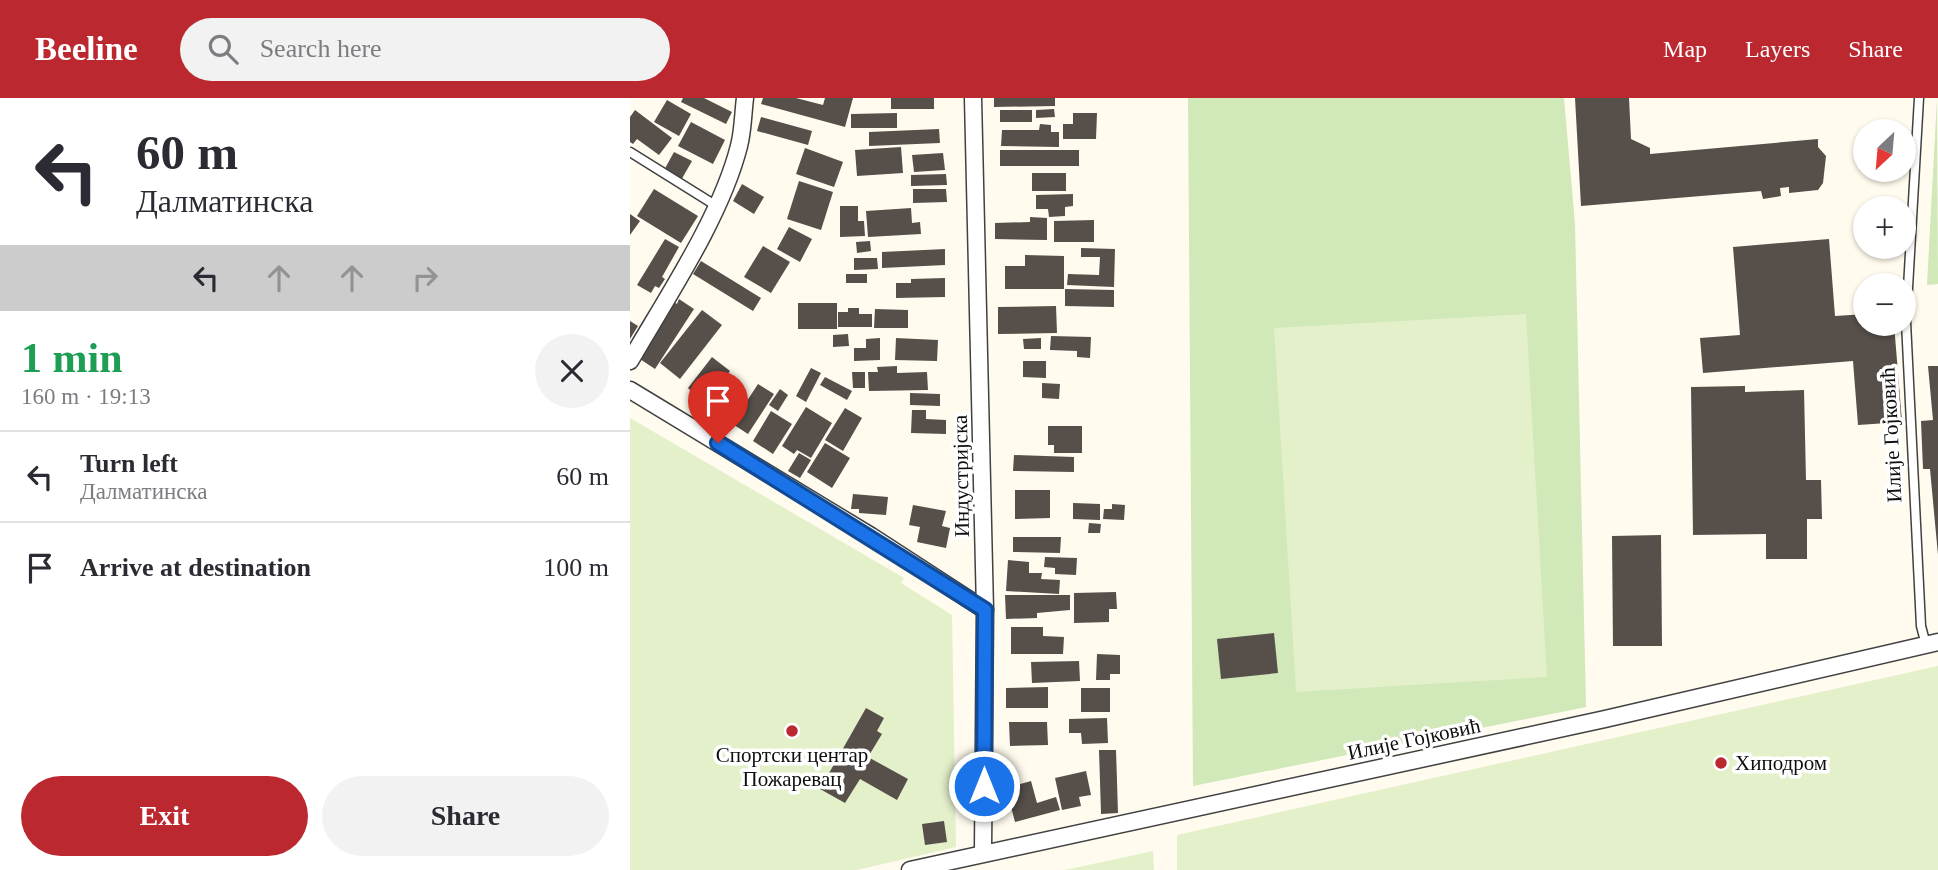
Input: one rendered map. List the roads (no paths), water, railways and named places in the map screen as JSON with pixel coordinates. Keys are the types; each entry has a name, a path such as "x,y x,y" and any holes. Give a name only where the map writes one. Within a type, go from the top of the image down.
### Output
{"street":[{"path":"630,361 715,205 740,144 745,98"},
{"name":"Индустријска","path":"973,98 985,610 983,852"},
{"path":"630,390 871,536 985,610"},
{"name":"Илије Гојковић","path":"910,870 983,852 1578,725 1932,643"}],"lane":[{"name":"Илије Гојковић","path":"1919,98 1906,322 1921,626 1932,643"},
{"path":"630,152 715,205"}],"place":[{"name":"Спортски центар Пожаревац","path":"792,731"},
{"name":"Хиподром","path":"1721,763"}]}
